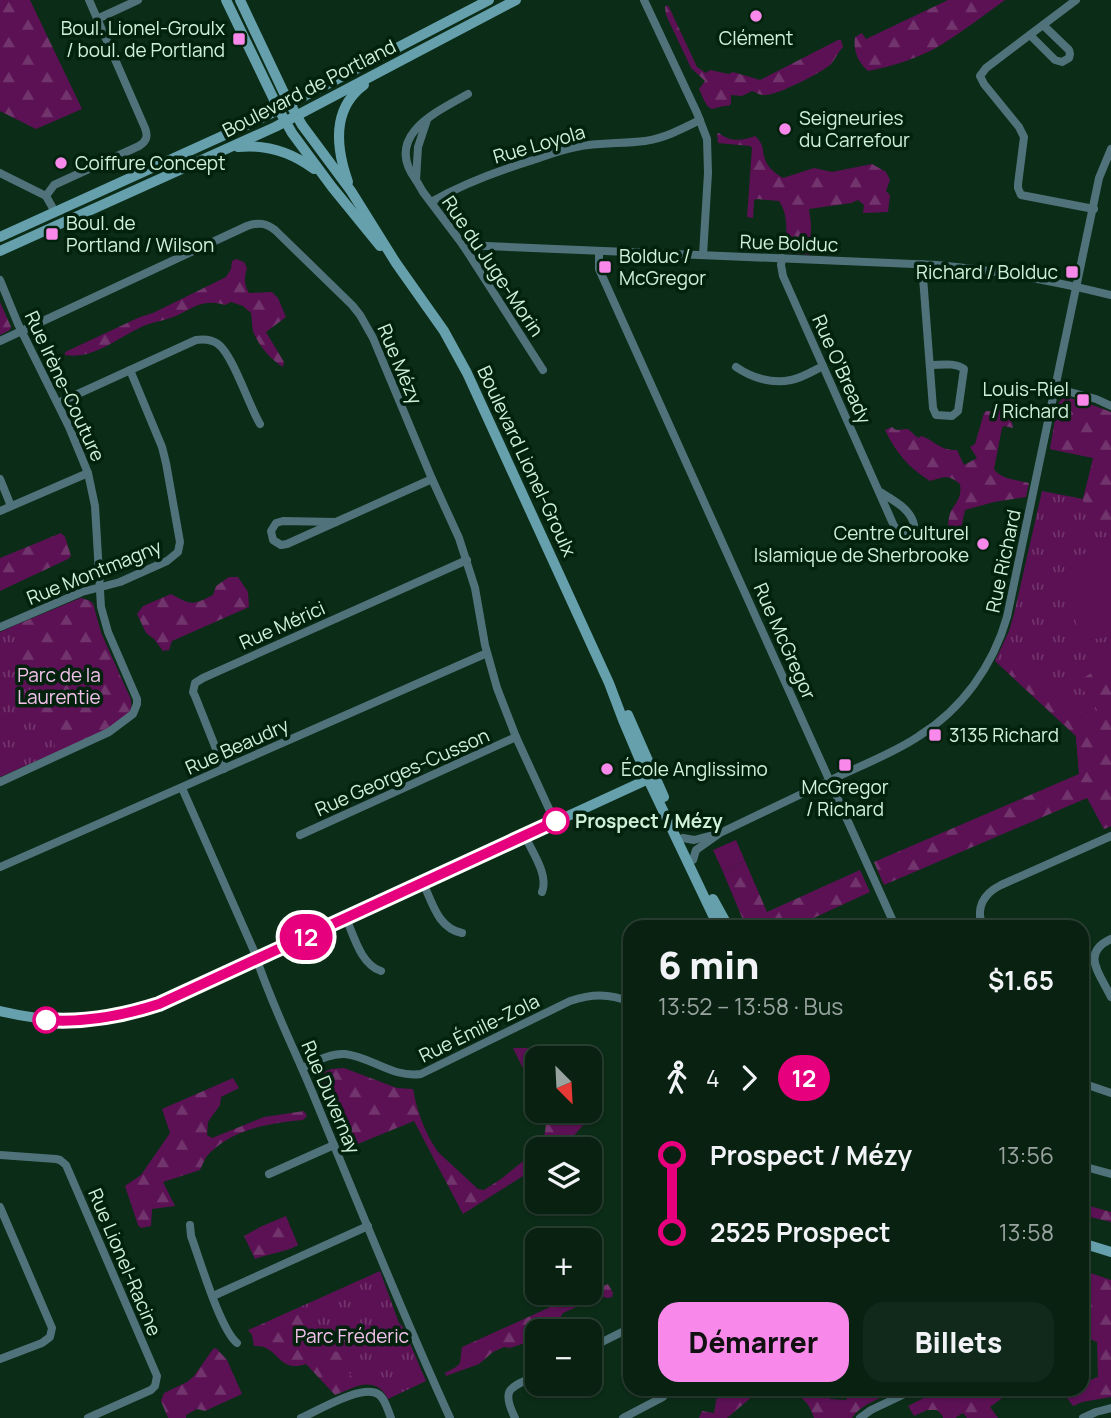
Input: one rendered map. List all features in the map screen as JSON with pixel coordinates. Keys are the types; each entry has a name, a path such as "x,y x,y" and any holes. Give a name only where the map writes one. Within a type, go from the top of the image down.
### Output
{"main road":[{"name":"Boulevard Lionel-Groulx","path":"226,0 285,122 332,187 377,243 397,263"},
{"name":"Boulevard Lionel-Groulx","path":"240,0 296,116 351,191 444,331 467,373 609,682 622,720 725,920"},
{"name":"Boulevard de Portland","path":"0,237 279,110 489,0"},
{"name":"Boulevard de Portland","path":"0,251 285,122 516,0"},
{"path":"351,191 338,144 343,112 354,93 391,66"},
{"path":"231,147 248,146 284,152 313,168 332,187"},
{"name":"Boulevard Lionel-Groulx","path":"652,777 715,920"},
{"path":"0,1011 33,1018 84,1021 159,1004 652,777"},
{"path":"1089,1245 1111,1252"}],"street":[{"path":"46,196 54,185 139,146 146,139 145,128 89,0"},
{"path":"97,19 138,0"},
{"path":"644,0 707,138 709,158 703,255"},
{"path":"1076,0 986,68 981,76 984,84 1024,137 1018,184 1021,195 1094,209"},
{"path":"1030,35 1055,60 1066,61 1069,50 1043,25"},
{"name":"Rue du Juge-Morin","path":"468,94 437,112 412,132 407,145 409,168 463,244 543,370"},
{"name":"Rue Loyola","path":"431,202 483,177 568,149 656,139 700,120"},
{"name":"Rue Richard","path":"693,860 694,853 700,846 720,833 919,737 953,709 985,668 1007,617 1100,178 1109,161 1111,149"},
{"path":"0,173 46,196 55,212"},
{"name":"Rue Mézy","path":"0,341 247,226 263,224 275,230 360,315 373,338 467,559 487,653 500,698 555,822"},
{"name":"Rue Bolduc","path":"463,244 954,266 1111,295"},
{"name":"Rue McGregor","path":"599,251 599,269 891,920"},
{"name":"Rue O'Bready","path":"782,258 783,276 896,529 902,533 908,531 914,525 912,516 880,492"},
{"path":"922,264 930,365 934,412 940,416 952,416 957,411 964,369 954,365 930,365"},
{"name":"Rue Irène-Couture","path":"0,280 88,473 95,506 103,619 137,699 136,709 129,719 102,736 0,782"},
{"path":"58,403 196,340 210,340 225,352 260,424"},
{"path":"736,366 756,378 783,381 796,379 823,366"},
{"name":"Rue Montmagny","path":"0,627 82,592 120,582 176,556 180,547 166,463 130,370"},
{"path":"1055,388 1111,406"},
{"path":"0,511 88,473"},
{"path":"0,479 11,506"},
{"path":"336,522 279,522 272,528 271,535 275,542 284,545 336,522 432,479"},
{"name":"Rue Mérici","path":"224,769 193,692 195,684 203,678 467,559"},
{"name":"Rue Beaudry","path":"0,867 487,653"},
{"name":"Rue Georges-Cusson","path":"300,835 516,737"},
{"name":"Rue Duvernay","path":"181,788 450,1418"},
{"name":"Rue Richard","path":"683,838 694,840 720,833"},
{"path":"525,836 544,878 542,892"},
{"path":"981,920 979,907 987,894 1111,836"},
{"path":"423,883 442,922 451,930 462,933"},
{"path":"346,918 366,960 372,968 381,971"},
{"path":"1111,939 1098,947 1094,956 1111,997"},
{"name":"Rue Émile-Zola","path":"302,1068 326,1057 344,1054 399,1074 421,1074 582,997 603,995 623,1000"},
{"path":"1089,1085 1111,1093"},
{"path":"269,1174 334,1145"},
{"name":"Rue Lionel-Racine","path":"0,1154 56,1159 68,1168 157,1376 151,1390 88,1418"},
{"path":"1089,1168 1111,1174"},
{"path":"0,1207 52,1328 47,1340 0,1359"},
{"path":"190,1225 191,1236 224,1324 237,1343"},
{"path":"213,1296 368,1226"},
{"path":"602,1342 623,1332"},
{"path":"515,1418 507,1400 508,1394 514,1386 525,1380"},
{"path":"301,1418 357,1392 377,1393 391,1418"},
{"path":"623,1418 664,1396"},
{"path":"860,1418 900,1396"},
{"path":"1083,1418 1111,1408"}],"green space":[{"path":"0,0 30,0 82,109 36,129 0,111"},
{"path":"948,0 1005,0 949,40 924,54 868,71 861,64 856,52 855,37 862,33 866,39"},
{"path":"666,5 697,67 706,73 710,70 729,74 733,72 760,80 838,40 841,40 843,47 830,65 797,84 769,95 752,91 742,96 731,95 729,106 712,109 699,89 705,81 691,68 666,15"},
{"path":"719,133 736,140 755,136 762,146 767,165 783,178 814,168 832,172 872,164 886,172 890,180 886,191 890,195 888,212 863,213 864,205 858,200 809,209 810,255 786,252 786,219 779,201 754,200 753,218 747,217 752,148 718,143"},
{"path":"236,259 244,262 247,268 245,281 249,293 272,292 278,298 286,317 266,332 284,362 283,367 258,342 253,331 251,313 243,306 231,302 225,305 201,304 174,317 146,325 97,351 76,356 65,355 65,352 226,277 232,261"},
{"path":"0,302 11,327 0,335"},
{"path":"1066,397 1111,412 1111,826 1104,829 1080,783 1076,736 995,661 1014,614 1042,491 1083,499 1093,458 1050,449 1058,404"},
{"path":"1066,397 1111,412 1111,536 1093,529 1096,516 1084,504 1094,458 1050,449 1058,404"},
{"path":"1005,403 1009,406 1013,428 1002,428 994,469 1005,477 1029,483 1026,497 965,510 959,537 952,538 948,534 949,519 960,496 960,484 949,478 930,481 922,476 904,459 885,430 892,427 896,430 908,429 918,438 921,436 946,449 957,450 964,465 977,458 970,447 975,444 984,413 997,412"},
{"path":"61,533 71,556 68,559 0,591 0,558"},
{"path":"1111,549 1111,590 1070,597 1063,558"},
{"path":"229,577 238,577 248,592 249,607 172,641 169,650 163,651 146,633 137,614 143,606 171,594 192,603 200,601 213,595 216,586"},
{"path":"1111,593 1111,636 1079,642 1072,600"},
{"name":"Parc de la Laurentie","path":"81,598 93,604 101,633 131,700 112,725 0,777 0,632"},
{"name":"Parc de la Laurentie","path":"81,598 93,604 101,633 131,700 131,708 125,717 107,729 55,753 53,733 40,717 14,721 14,714 43,700 47,695 40,684 22,670 19,649 11,627"},
{"path":"1111,660 1111,826 1104,829 1087,798 884,885 874,862 1079,774 1076,736 1009,674 1017,662 1091,719 1097,710 1093,701 1073,685"},
{"path":"736,840 745,861 723,872 713,850"},
{"path":"745,861 767,912 860,870 870,892 809,920 743,920 723,872"},
{"path":"513,1048 525,1048 525,1072"},
{"path":"344,1068 397,1088 413,1089 422,1122 438,1152 478,1189 484,1190 525,1160 525,1175 463,1214 414,1121 348,1148 316,1076 331,1069"},
{"path":"233,1078 239,1088 221,1097 220,1105 208,1122 207,1135 212,1138 264,1117 304,1111 307,1116 303,1120 252,1129 227,1139 207,1156 200,1170 163,1182 175,1206 152,1209 151,1226 141,1228 125,1186 141,1175 170,1133 162,1109"},
{"path":"546,1124 584,1124 573,1137 543,1137"},
{"path":"1089,1206 1111,1212 1111,1222 1089,1217"},
{"path":"286,1216 298,1245 255,1259 244,1236"},
{"name":"Parc Fréderic","path":"380,1271 399,1323 426,1381 388,1399 381,1390 372,1385 351,1388 271,1320"},
{"path":"1089,1272 1111,1280 1111,1397 1073,1406 1066,1396 1089,1396 1089,1380 1098,1377 1097,1342 1090,1339"},
{"path":"608,1284 613,1293 612,1297 602,1296 602,1287"},
{"path":"555,1305 581,1305 563,1313 559,1319 525,1319 525,1341 522,1344 504,1347 479,1364 446,1376 445,1373 460,1363 462,1347"},
{"path":"296,1309 309,1318 326,1338 329,1351 343,1352 346,1367 357,1386 335,1395 306,1364 289,1365 269,1349 254,1346 248,1330"},
{"path":"216,1348 227,1360 242,1394 205,1411 197,1409 186,1415 186,1418 168,1418 161,1401 164,1393 194,1376"},
{"path":"717,1396 753,1396 727,1418 699,1418 702,1411 714,1413"},
{"path":"799,1396 830,1396 830,1399 846,1400 848,1396 884,1396 867,1405 852,1418 814,1418"},
{"path":"927,1396 1005,1396 990,1407 998,1418 967,1418 963,1413 955,1418 943,1418 937,1410 927,1410 914,1416 908,1406"}],"bus line":[{"name":"12","path":"46,1020 97,1019 159,1004 556,821"}],"place":[{"name":"Clément","path":"756,16"},
{"name":"Boul. Lionel-Groulx / boul. de Portland","path":"239,39"},
{"name":"Seigneuries du Carrefour","path":"785,129"},
{"name":"Coiffure Concept","path":"61,163"},
{"name":"Boul. de Portland / Wilson","path":"52,234"},
{"name":"Bolduc / McGregor","path":"605,267"},
{"name":"Richard / Bolduc","path":"1072,272"},
{"name":"Louis-Riel / Richard","path":"1083,400"},
{"name":"Centre Culturel Islamique de Sherbrooke","path":"983,544"},
{"name":"3135 Richard","path":"935,735"},
{"name":"McGregor / Richard","path":"845,765"},
{"name":"École Anglissimo","path":"607,769"},
{"name":"Prospect / Mézy","path":"556,821"}]}
